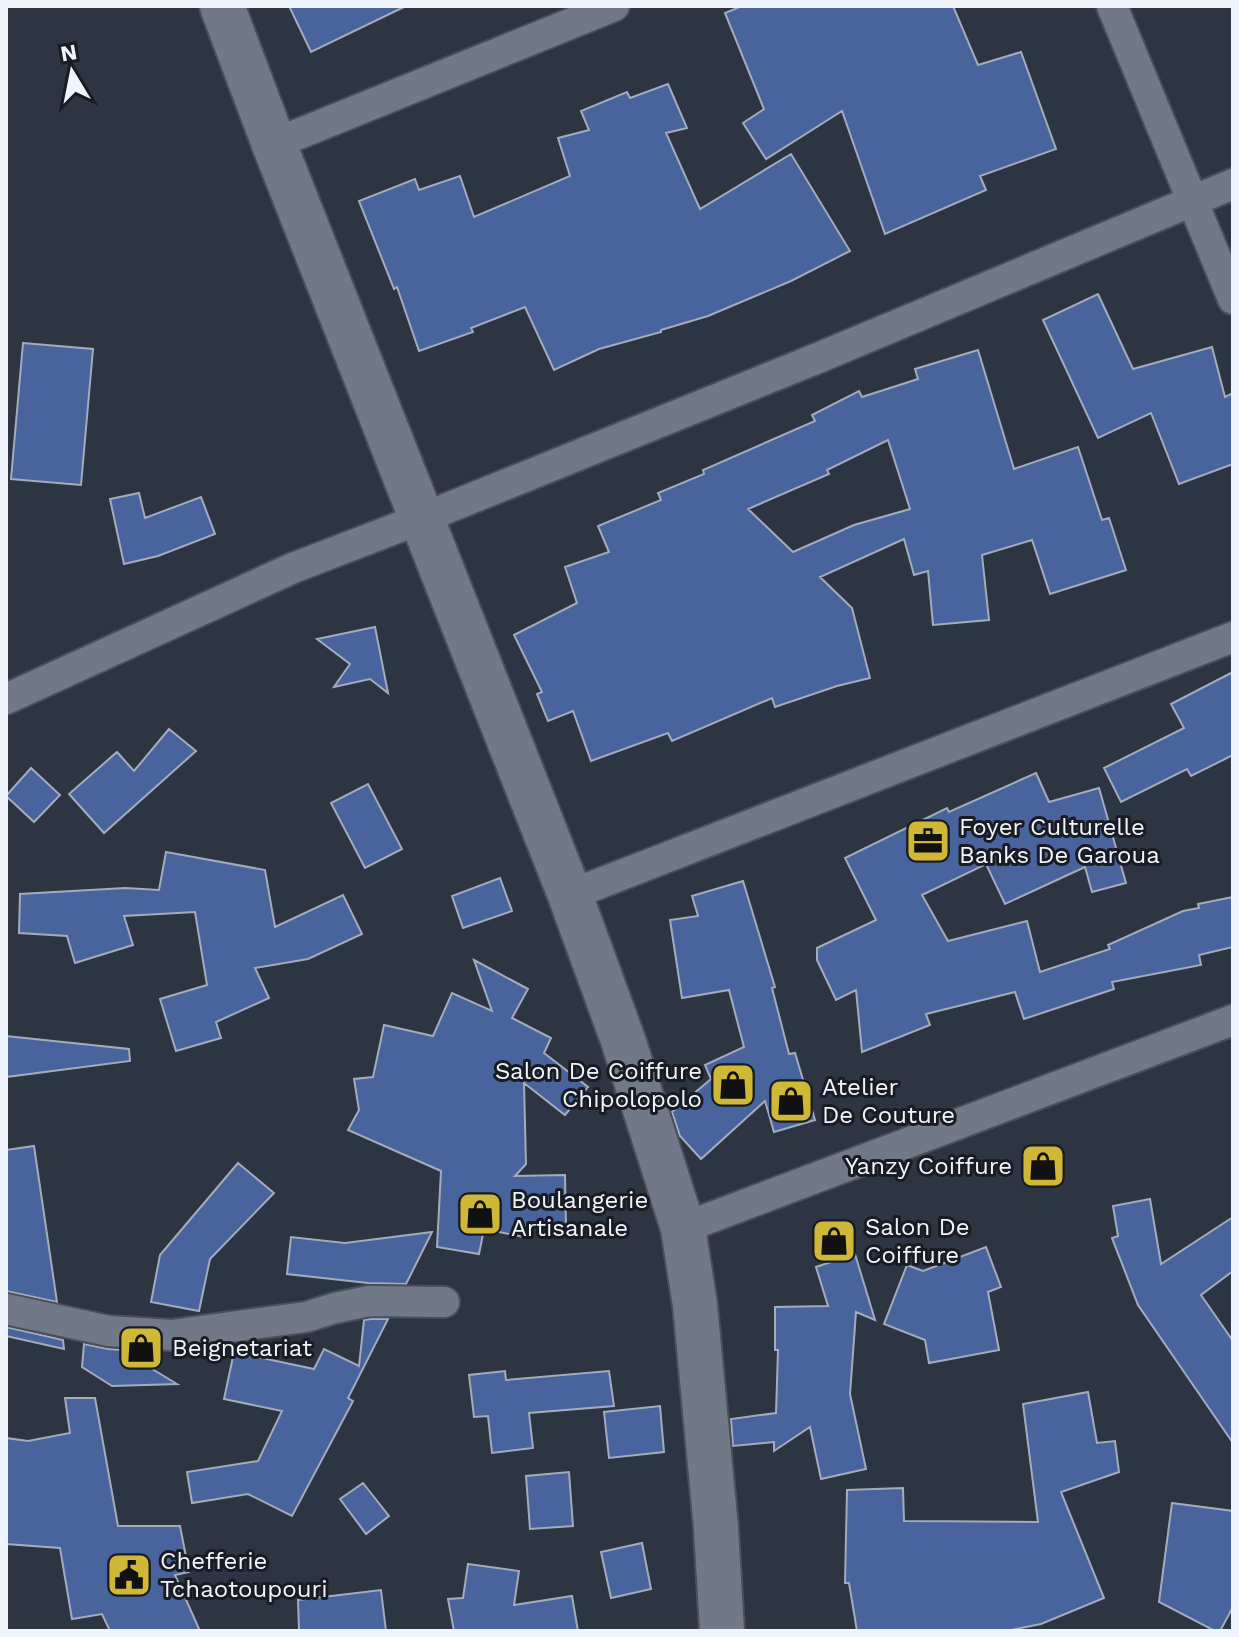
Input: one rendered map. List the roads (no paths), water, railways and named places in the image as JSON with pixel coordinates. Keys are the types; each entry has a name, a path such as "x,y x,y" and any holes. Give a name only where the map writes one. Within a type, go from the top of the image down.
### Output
{"street":[{"path":"222,6 570,895 623,1040 683,1228 697,1319 722,1631"},
{"path":"274,144 614,6"},
{"path":"1112,6 1233,299"},
{"path":"6,699 293,568 818,358 1233,184"},
{"path":"570,895 1233,637"},
{"path":"683,1228 1233,1020"},
{"path":"6,1309 109,1331 171,1335 306,1317 369,1301 444,1302"}],"place":[{"name":"Foyer Culturelle Banks De Garoua","path":"928,841"},
{"name":"Salon De Coiffure Chipolopolo","path":"733,1085"},
{"name":"Atelier De Couture","path":"791,1101"},
{"name":"Yanzy Coiffure","path":"1043,1166"},
{"name":"Boulangerie Artisanale","path":"480,1214"},
{"name":"Salon De Coiffure","path":"834,1241"},
{"name":"Beignetariat","path":"141,1348"},
{"name":"Chefferie Tchaotoupouri","path":"129,1575"}]}
